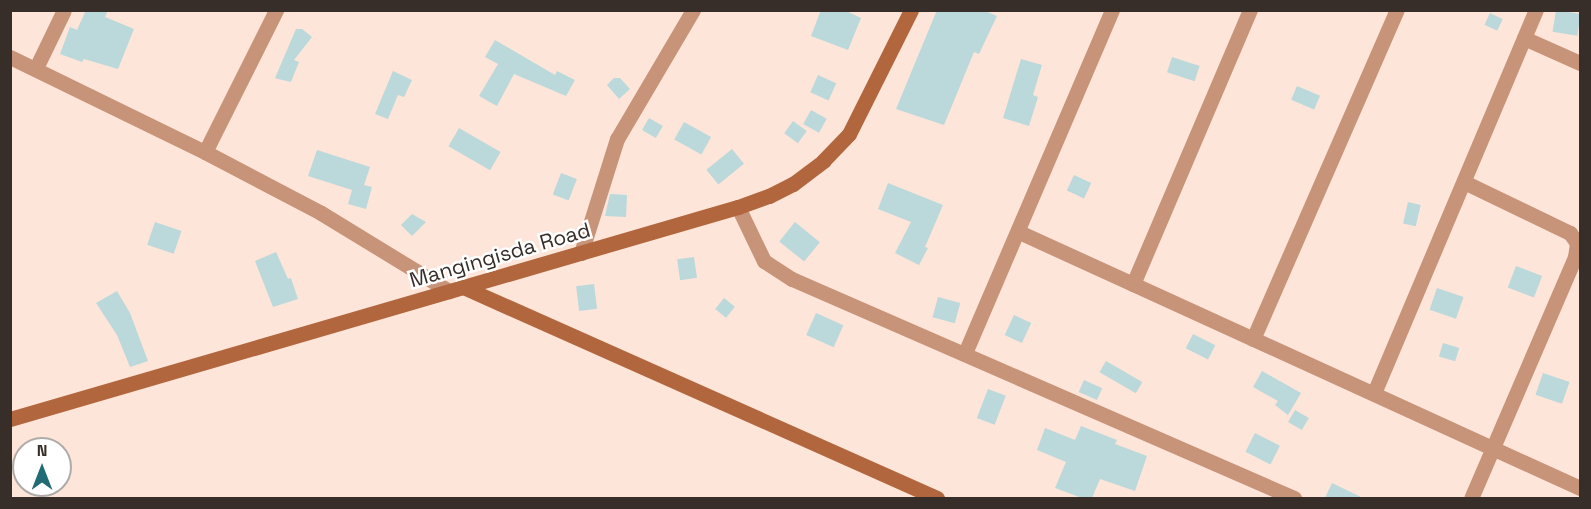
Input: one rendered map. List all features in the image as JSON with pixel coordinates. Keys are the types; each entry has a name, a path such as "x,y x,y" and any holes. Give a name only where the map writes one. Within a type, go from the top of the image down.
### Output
{"street":[{"path":"36,68 64,10"},
{"path":"205,152 276,10"},
{"path":"581,253 617,139 693,10"},
{"name":"Mangingisda Road","path":"10,419 738,207 793,184 823,161 849,134 911,10"},
{"path":"965,353 1019,232 1112,10"},
{"path":"1133,284 1250,10"},
{"path":"1253,339 1397,10"},
{"path":"1374,393 1536,10"},
{"path":"1524,38 1581,63"},
{"path":"10,57 205,152 321,213 456,289 937,498"},
{"path":"1464,182 1570,233 1577,243 1575,257 1471,498"},
{"path":"738,207 756,249 771,267 792,279 1294,498"},
{"path":"1019,232 1581,488"}],"building":[{"path":"86,10 108,10 105,17 134,29 118,69 84,59 82,62 60,54 70,27 77,30"},
{"path":"821,10 844,10 861,18 848,50 811,36"},
{"path":"937,10 983,10 997,16 979,54 974,52 944,125 896,109"},
{"path":"1556,10 1580,14 1577,36 1553,32"},
{"path":"1490,13 1503,19 1497,31 1485,25"},
{"path":"296,29 302,29 312,37 294,60 299,62 291,82 275,78"},
{"path":"495,40 555,75 557,71 575,80 566,96 514,74 497,106 479,96 498,64 485,57"},
{"path":"1172,57 1200,66 1195,81 1167,72"},
{"path":"1021,59 1042,65 1033,95 1038,97 1029,126 1003,118"},
{"path":"393,71 412,80 404,97 398,95 388,119 375,114"},
{"path":"818,75 836,83 829,100 810,92"},
{"path":"614,78 620,78 630,89 619,99 607,85"},
{"path":"1297,86 1320,96 1314,110 1291,100"},
{"path":"811,110 827,119 819,133 803,124"},
{"path":"649,118 663,126 656,138 642,130"},
{"path":"793,121 807,131 798,143 784,133"},
{"path":"684,122 711,137 701,155 674,139"},
{"path":"459,128 501,152 490,170 448,146"},
{"path":"732,149 744,164 718,185 706,170"},
{"path":"317,150 370,167 364,185 372,187 366,209 348,204 352,190 308,176"},
{"path":"561,173 577,179 569,201 553,194"},
{"path":"1074,175 1091,183 1084,198 1067,190"},
{"path":"888,183 943,205 925,247 928,248 919,265 895,253 911,222 878,209"},
{"path":"610,194 627,195 626,217 605,216"},
{"path":"1408,202 1421,205 1416,226 1403,223"},
{"path":"412,214 426,222 412,236 401,225"},
{"path":"155,222 181,231 174,254 147,245"},
{"path":"795,222 820,242 804,262 779,241"},
{"path":"276,252 288,279 291,278 298,299 273,307 255,261"},
{"path":"694,257 697,278 680,280 677,259"},
{"path":"1516,266 1542,276 1534,298 1508,287"},
{"path":"594,284 597,309 579,311 576,286"},
{"path":"1437,288 1463,297 1456,319 1430,310"},
{"path":"117,291 130,313 148,361 130,367 117,335 96,303"},
{"path":"938,297 960,303 955,323 933,317"},
{"path":"724,298 735,307 726,318 715,309"},
{"path":"816,313 843,325 834,347 806,335"},
{"path":"1014,315 1031,323 1022,343 1005,335"},
{"path":"1193,334 1215,345 1208,360 1186,348"},
{"path":"1443,343 1459,348 1455,361 1439,356"},
{"path":"1106,361 1142,382 1136,393 1100,372"},
{"path":"1262,371 1301,393 1288,415 1275,405 1278,401 1253,387"},
{"path":"1543,373 1569,382 1562,404 1536,395"},
{"path":"1084,380 1102,388 1097,400 1079,392"},
{"path":"988,389 1006,396 995,425 977,418"},
{"path":"1295,410 1309,418 1302,430 1288,422"},
{"path":"1081,426 1117,440 1115,444 1147,456 1135,491 1100,479 1092,498 1082,498 1055,488 1066,462 1037,450 1045,428 1075,440"},
{"path":"1255,433 1280,446 1270,464 1245,452"},
{"path":"1332,483 1363,498 1325,498"}]}
